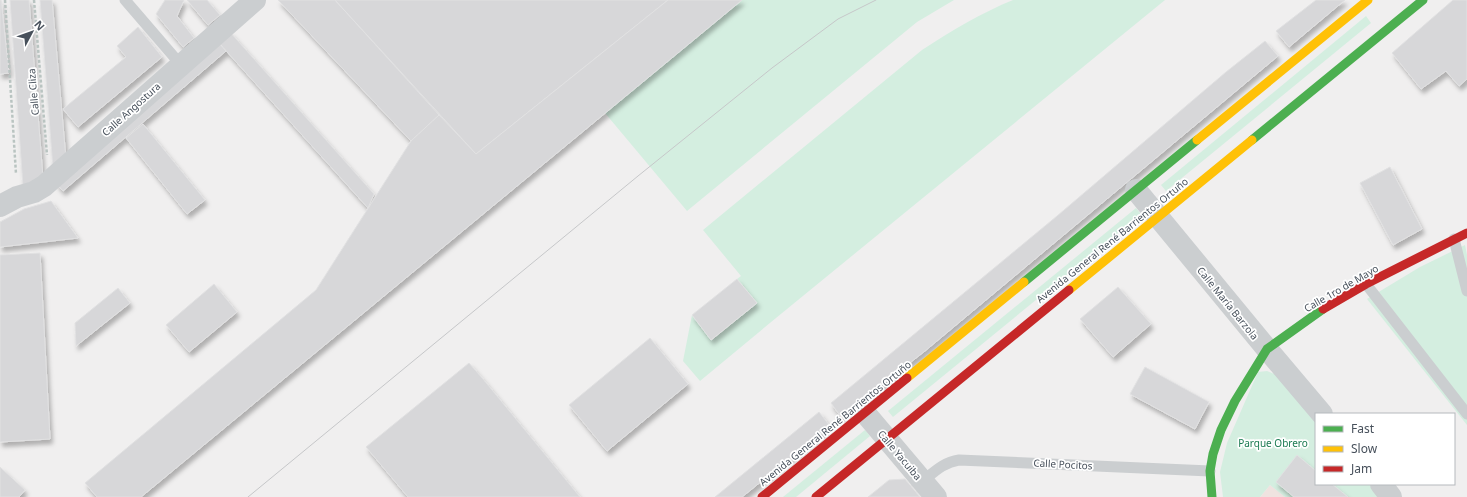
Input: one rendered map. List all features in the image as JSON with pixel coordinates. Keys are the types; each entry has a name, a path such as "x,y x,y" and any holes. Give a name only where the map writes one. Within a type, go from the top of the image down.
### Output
{"main road":[{"name":"Avenida General René Barrientos Ortuño","path":"762,497 1368,0"},
{"name":"Avenida General René Barrientos Ortuño","path":"816,497 1423,0"},
{"name":"Calle 1ro de Mayo","path":"1212,497 1210,471 1213,454 1221,430 1234,401 1267,349 1318,312 1366,284 1467,233"}],"street":[{"name":"Calle Angostura","path":"8,201 34,192 49,182 255,0"},
{"name":"Calle María Barzola","path":"1136,190 1321,413"},
{"name":"Calle Yacuiba","path":"865,413 929,489"},
{"path":"1382,485 1391,497"}],"lane":[{"path":"125,0 181,64"},
{"path":"1454,239 1467,291"},
{"path":"1366,284 1467,414"},
{"name":"Calle Pocitos","path":"929,489 943,465 950,461 959,460 1210,471"}],"path":[{"path":"5,0 8,201"},
{"name":"Calle Cliza","path":"34,0 49,182"}],"shaded area":[{"path":"1270,485 1285,497 1260,497"}],"green space":[{"path":"742,0 954,0 917,22 687,211 605,113"},
{"path":"1013,0 1165,0 700,381 683,361 692,315 712,340 757,303 737,279 741,276 703,230 922,50 966,23"},
{"path":"1366,16 1371,23 1166,191 1161,185"},
{"path":"1136,208 1141,214 893,417 888,411"},
{"path":"1465,245 1467,255 1467,425 1367,299 1420,267"},
{"name":"Parque Obrero","path":"1267,371 1277,375 1315,419 1315,485 1370,485 1380,497 1285,497 1270,485 1260,497 1223,497 1220,472 1227,443 1258,372"},
{"path":"865,430 870,436 796,497 783,497"}],"building":[{"path":"0,0 9,73 0,74"},
{"path":"10,0 29,0 43,178 23,187"},
{"path":"40,0 52,0 66,159 53,169"},
{"path":"165,0 184,0 177,16 194,38 183,47 156,14"},
{"path":"187,0 207,0 220,15 208,25"},
{"path":"278,0 335,0 439,115 411,141"},
{"path":"335,0 668,0 476,154"},
{"path":"335,0 668,0 476,154"},
{"path":"668,0 742,0 141,497 97,497 85,483 316,290 411,141 439,115 476,154"},
{"path":"1316,0 1345,0 1289,47 1276,31"},
{"path":"1453,0 1467,0 1467,79 1459,86 1446,71 1421,89 1392,53"},
{"path":"138,27 162,57 78,127 63,109 126,57 117,46"},
{"path":"230,32 374,194 368,208 219,43"},
{"path":"1265,41 1278,56 925,351 841,417 831,403"},
{"path":"219,43 226,51 63,191 56,183"},
{"path":"143,124 205,200 187,214 126,138"},
{"path":"1390,167 1422,229 1393,245 1360,183"},
{"path":"51,201 78,238 0,247 0,222 24,209"},
{"path":"40,253 50,439 0,442 0,255"},
{"path":"737,279 757,303 711,340 692,315"},
{"path":"214,284 237,312 189,352 166,325"},
{"path":"1118,287 1151,324 1113,357 1080,319"},
{"path":"118,288 130,303 76,346 75,323"},
{"path":"650,338 688,384 607,451 569,405"},
{"path":"469,363 580,497 408,497 366,447"},
{"path":"1145,367 1209,402 1195,429 1130,394"},
{"path":"819,412 830,426 742,497 715,497"},
{"path":"1297,455 1315,470 1315,485 1333,485 1348,497 1294,497 1276,482"},
{"path":"0,467 25,490 19,497 0,497"},
{"path":"905,479 920,497 868,497 889,480"}],"tram line":[{"path":"248,497 638,176 772,68 838,19 876,0"}],"traffic: fast":[{"path":"1252,140 1423,0"},
{"path":"1024,282 1197,140"},
{"path":"1212,497 1210,471 1213,454 1221,430 1235,401 1267,349 1323,309"}],"traffic: slow":[{"path":"1197,140 1368,0"},
{"path":"1069,290 1252,140"},
{"path":"907,378 1024,282"}],"traffic: jam":[{"path":"1323,309 1366,284 1467,233"},
{"path":"816,497 1069,290"},
{"path":"762,497 907,378"}]}
